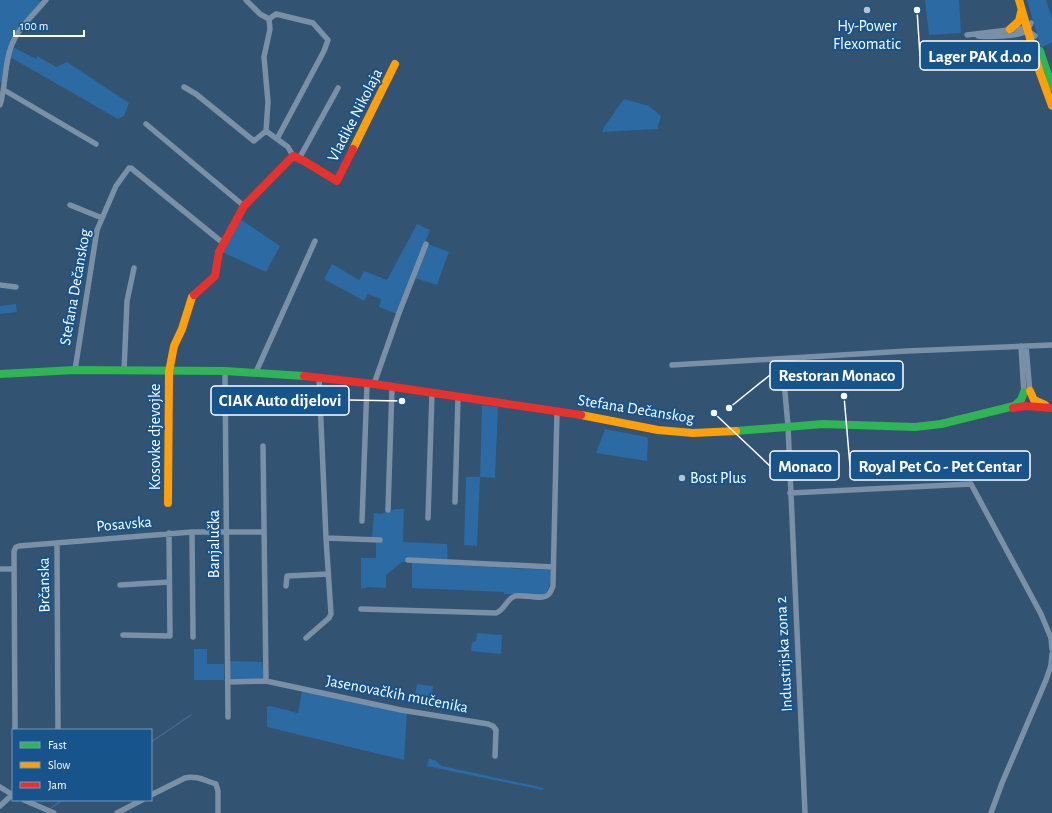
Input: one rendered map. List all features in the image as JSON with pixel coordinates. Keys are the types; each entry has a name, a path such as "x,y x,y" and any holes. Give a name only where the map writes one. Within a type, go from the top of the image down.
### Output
{"main road":[{"path":"1019,0 1029,26"},
{"path":"1024,0 1033,39 1052,87"},
{"path":"1010,29 1019,21 1022,10"},
{"path":"1019,34 1033,39"},
{"path":"1033,39 1040,73 1052,106"},
{"name":"Vladike Nikolaja","path":"169,372 174,346 182,330 192,297 215,276 219,252 244,206 296,157 337,181 395,64"},
{"name":"Stefana Dečanskog","path":"0,374 75,370 169,372 225,371 320,377 557,411 658,430 693,433 715,433 788,426 842,424 915,427 941,424 996,411"},
{"name":"Kosovke djevojke","path":"168,503 169,372"},
{"path":"996,411 1019,403 1027,392 1037,402 1052,407"},
{"path":"996,411 1028,406 1052,407"}],"street":[{"path":"0,105 12,43 20,30 46,0"},
{"path":"184,87 196,94 254,141 266,132 268,102 264,57 270,29 268,19 260,14 246,0"},
{"path":"268,19 276,14 306,20 315,24 328,40 277,139"},
{"path":"1029,26 1019,34 987,37 967,35 1024,28 1029,26"},
{"name":"Vladike Nikolaja","path":"266,132 288,147 296,157 338,88"},
{"path":"4,90 96,144"},
{"path":"146,124 244,206"},
{"name":"Stefana Dečanskog","path":"75,370 97,230 116,186 131,168 223,243"},
{"path":"70,205 102,218"},
{"path":"256,372 315,241"},
{"path":"362,520 370,384 426,244"},
{"path":"124,371 127,301 134,268"},
{"path":"0,286 16,286"},
{"path":"672,365 1052,345"},
{"path":"1023,346 1028,406"},
{"name":"Industrijska zona 2","path":"782,359 788,426 805,813"},
{"name":"Banjalučka","path":"225,371 228,717"},
{"path":"306,638 329,618 331,614 326,538 320,377"},
{"path":"388,510 392,387"},
{"path":"428,518 432,393"},
{"path":"455,502 458,397"},
{"name":"Stefana Dečanskog","path":"361,609 496,613 501,612 510,599 515,596 544,597 550,594 553,586 554,567 557,411"},
{"path":"263,446 266,681"},
{"path":"790,493 971,484 1047,627 1051,638 1052,649"},
{"path":"169,533 227,531 264,532"},
{"path":"192,532 193,637"},
{"name":"Posavska","path":"56,543 169,533 170,636 123,635"},
{"path":"326,538 380,540"},
{"name":"Brčanska","path":"16,729 14,551 16,547 19,546 56,543 58,729"},
{"path":"408,560 554,567"},
{"path":"0,569 14,569"},
{"path":"286,586 287,576 328,574"},
{"path":"120,585 169,582"},
{"path":"990,813 1046,680 1051,665 1052,654"},
{"name":"Jasenovačkih mučenika","path":"228,682 266,681 401,710 488,724 493,726 496,730 495,756"},
{"path":"152,794 190,776 202,779 216,784 218,788 218,813"},
{"path":"0,787 12,793"},
{"path":"0,806 12,795"},
{"path":"26,801 54,813"},
{"path":"117,813 140,801"}],"shaded area":[{"path":"0,0 42,1 18,29 10,42 3,83 0,82"},
{"path":"925,0 959,0 961,33 929,35"},
{"path":"1027,0 1046,0 1052,19 1052,42 1041,48"},
{"path":"13,47 36,59 37,56 56,67 67,62 129,103 124,116 118,119 10,57"},
{"path":"624,99 649,106 661,116 658,129 602,132"},
{"path":"240,219 280,246 266,272 222,252"},
{"path":"417,224 430,230 397,314 379,307 381,299 368,294 364,301 324,279 332,264 359,280 364,271 387,280"},
{"path":"428,244 449,252 437,285 415,278"},
{"path":"16,304 17,312 0,314 0,306"},
{"path":"482,405 498,407 495,478 480,477"},
{"path":"605,429 647,437 647,461 596,453"},
{"path":"466,477 480,477 477,546 464,545"},
{"path":"396,509 404,509 403,542 447,544 448,565 551,570 550,584 546,593 543,596 504,594 504,592 412,588 412,562 402,562 386,575 386,588 369,587 361,589 361,558 376,558 376,543 381,543 381,539 372,538 374,513 381,514"},
{"path":"477,633 502,635 501,654 471,651 472,643 476,641"},
{"path":"194,649 207,649 207,664 224,664 224,680 194,680"},
{"path":"228,661 262,662 264,679 231,679 229,677"},
{"path":"417,684 433,686 431,702 414,699"},
{"path":"302,691 407,713 404,760 267,727 267,707 270,706 298,713"},
{"path":"429,758 442,766 544,788 543,790 427,766"}],"waterway":[{"path":"152,741 191,715"},
{"path":"50,809 61,801"}],"traffic: fast":[{"path":"1040,51 1052,87"},
{"path":"0,374 75,370 225,371 304,376"},
{"path":"736,431 823,424 915,427 941,424 1014,406 1021,400 1024,392"}],"traffic: slow":[{"path":"1019,0 1040,73 1052,106"},
{"path":"1010,29 1019,21 1021,12"},
{"path":"353,149 395,64"},
{"path":"168,503 169,372 174,346 182,329 192,297 194,295"},
{"path":"1030,391 1034,400 1045,405"},
{"path":"581,415 658,430 693,433 736,431"}],"traffic: jam":[{"path":"194,295 215,276 219,252 244,206 293,156 337,181 353,149"},
{"path":"304,376 374,384 581,415"},
{"path":"1013,408 1025,406 1052,408"}],"place":[{"name":"Hy-Power Flexomatic","path":"867,10"},
{"name":"Lager PAK d.o.o","path":"917,10"},
{"name":"Royal Pet Co - Pet Centar","path":"844,396"},
{"name":"CIAK Auto dijelovi","path":"402,401"},
{"name":"Restoran Monaco","path":"729,408"},
{"name":"Monaco","path":"714,413"},
{"name":"Bost Plus","path":"682,478"}]}
